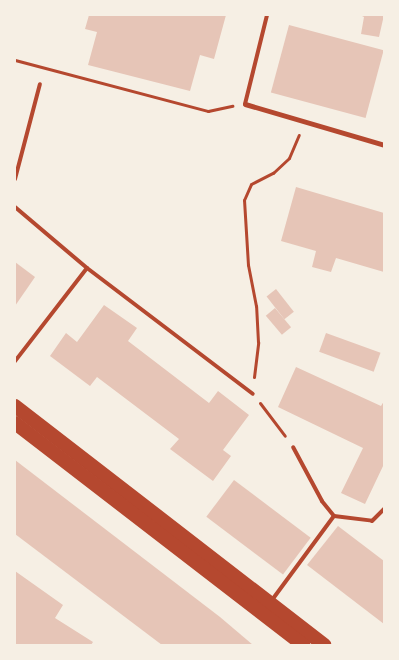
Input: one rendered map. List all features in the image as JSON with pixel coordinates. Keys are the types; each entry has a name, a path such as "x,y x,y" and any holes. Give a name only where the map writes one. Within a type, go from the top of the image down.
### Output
{"highway":[{"path":"15,406 324,645"},
{"path":"15,423 303,645"}],"street":[{"path":"245,104 384,145"}],"lane":[{"path":"245,104 267,15"},
{"path":"15,179 40,84"},
{"path":"15,207 87,268 253,394"},
{"path":"15,361 87,268"},
{"path":"293,447 322,501 334,516 372,521 384,509"},
{"path":"269,604 334,516"}],"path":[{"path":"15,60 208,111 245,104"},
{"path":"293,447 253,394 258,342 256,306 248,265 244,200 251,184 273,173 289,158 304,122"}],"building":[{"path":"89,15 226,15 214,59 200,55 190,91 88,65 97,32 85,29"},
{"path":"360,15 384,15 379,37 361,34 364,17"},
{"path":"289,25 384,50 366,118 271,93"},
{"path":"296,187 384,213 384,272 336,258 331,272 312,267 316,251 281,241"},
{"path":"15,262 35,277 15,306"},
{"path":"276,289 294,312 284,319 267,296"},
{"path":"104,305 137,328 128,341 209,403 218,391 249,415 223,450 231,456 213,481 170,449 179,439 97,377 90,386 50,356 66,333 77,342"},
{"path":"275,308 291,327 282,335 266,316"},
{"path":"326,333 381,353 374,372 319,352"},
{"path":"296,367 381,406 384,401 384,464 365,504 341,493 363,448 278,407"},
{"path":"15,460 220,617 253,645 162,645 15,534"},
{"path":"234,480 311,538 283,575 206,517"},
{"path":"338,526 384,561 384,624 307,565"},
{"path":"15,571 63,605 55,618 93,642 91,645 15,645"}]}
